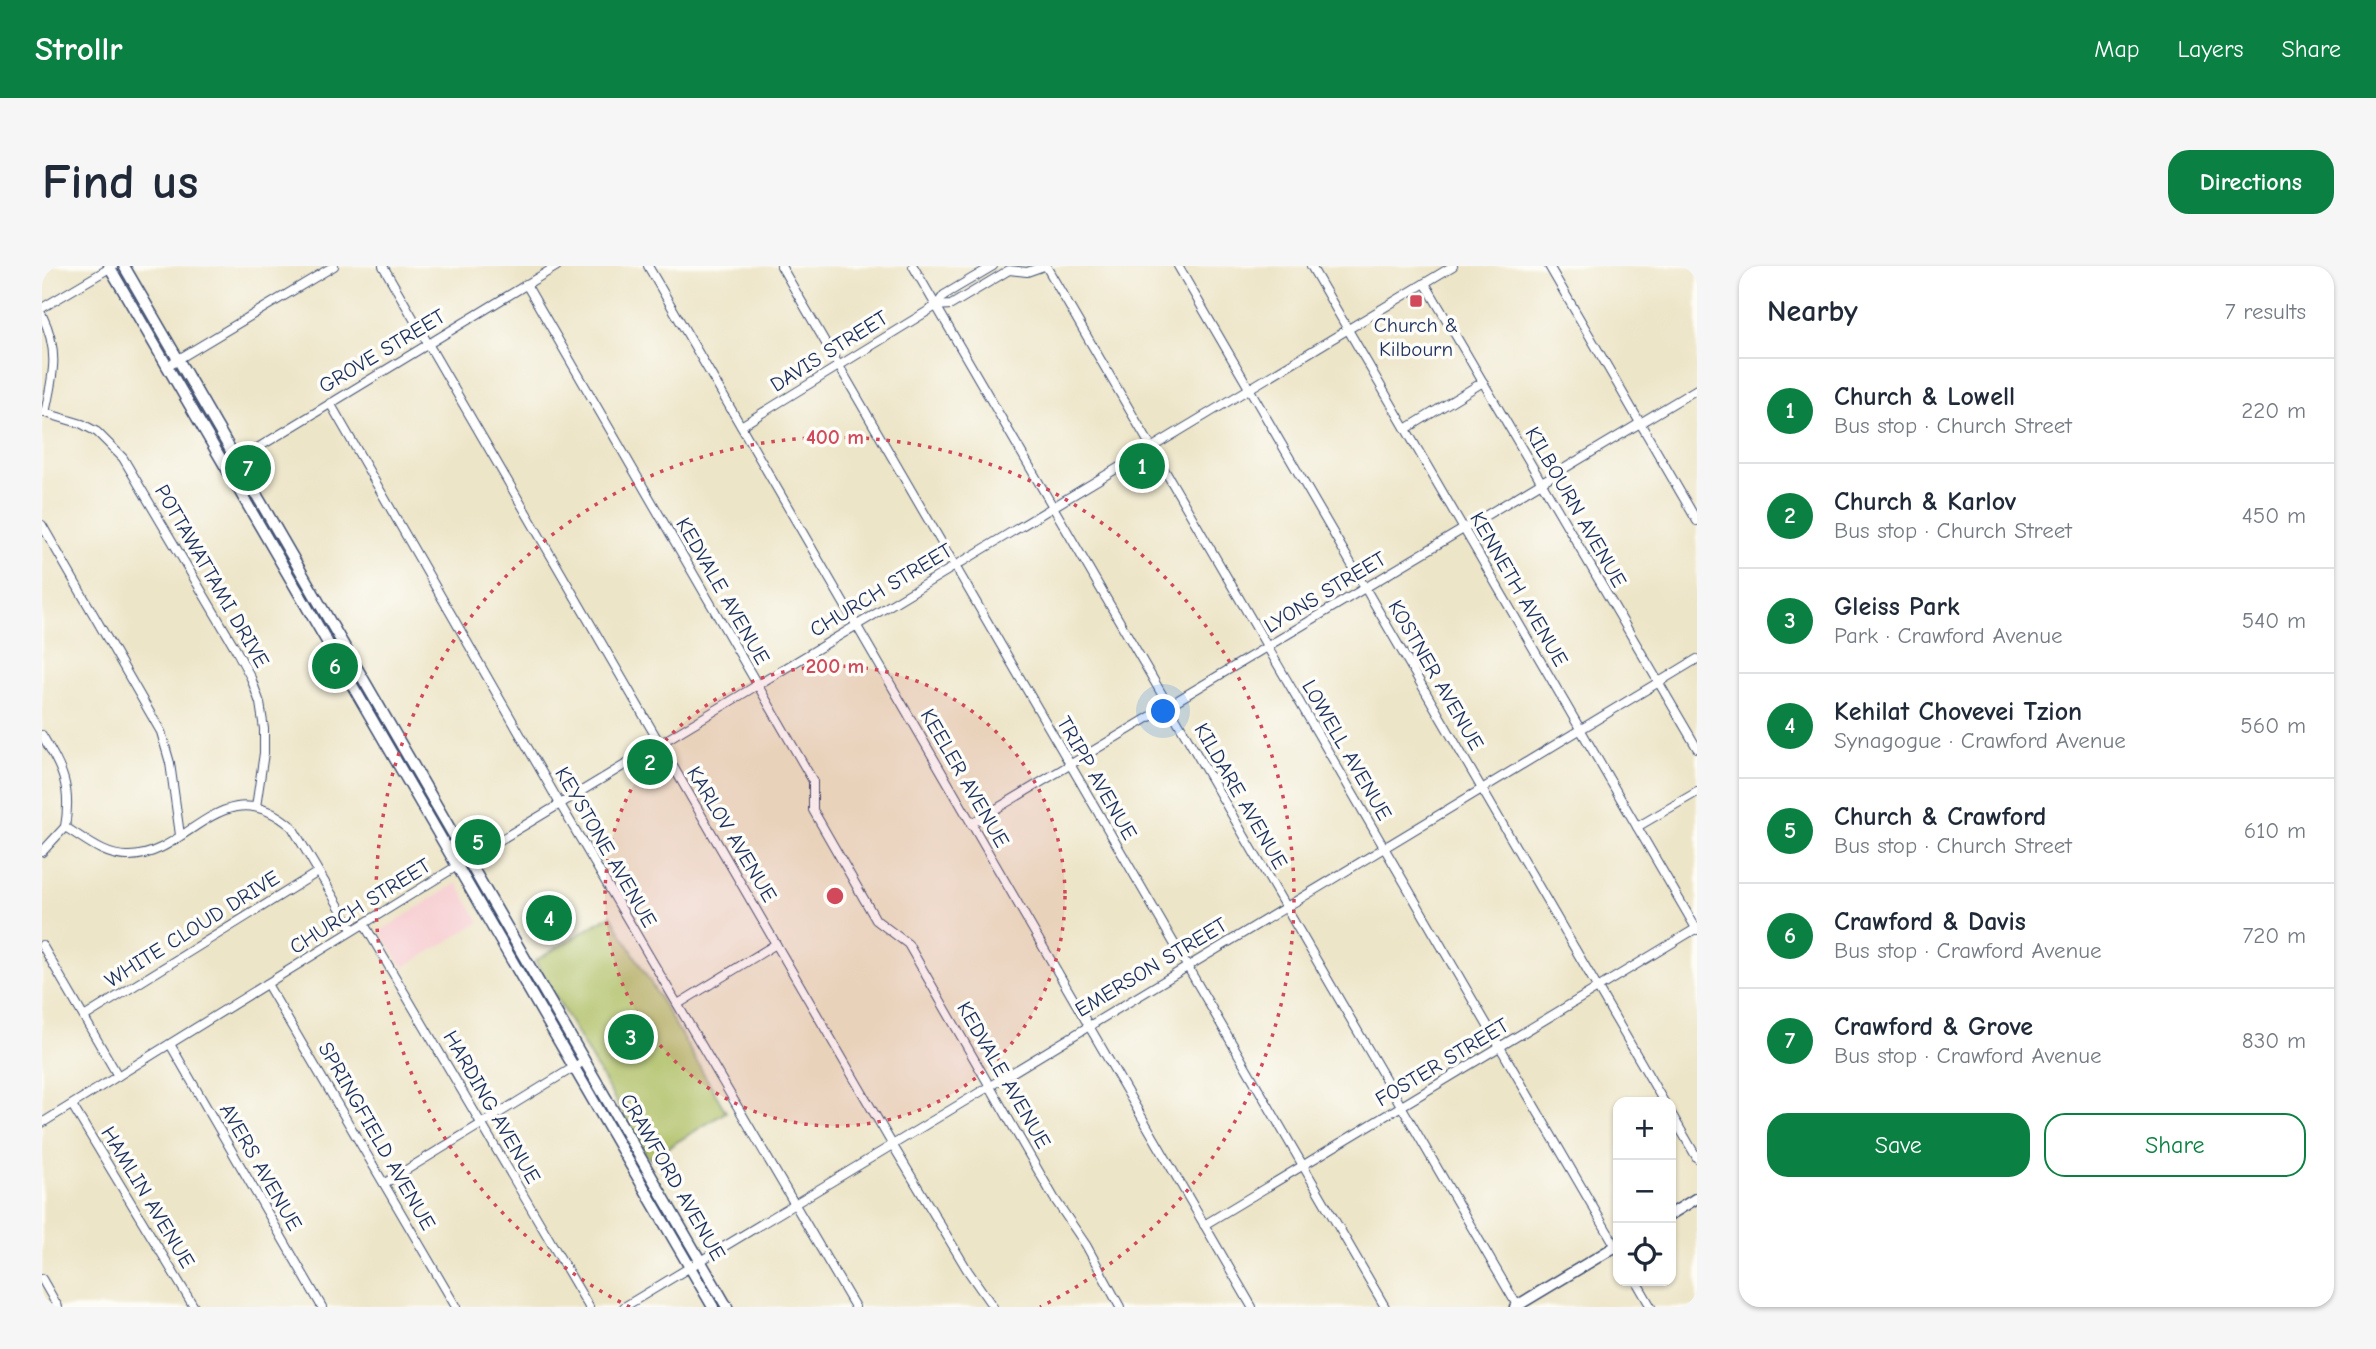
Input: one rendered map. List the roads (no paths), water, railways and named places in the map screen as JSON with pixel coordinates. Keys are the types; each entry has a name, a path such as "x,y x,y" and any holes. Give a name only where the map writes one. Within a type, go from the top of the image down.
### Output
{"main road":[{"name":"CRAWFORD AVENUE","path":"124,266 226,467 713,1307"},
{"name":"CRAWFORD AVENUE","path":"111,267 236,460 727,1307"},
{"path":"1676,1210 1697,1198"},
{"path":"1517,1307 1613,1249"}],"street":[{"path":"172,363 334,266"},
{"name":"KARLOV AVENUE","path":"383,266 892,1144 973,1279 993,1307"},
{"name":"GROVE STREET","path":"226,467 556,266"},
{"name":"KEELER AVENUE","path":"648,266 1252,1307"},
{"name":"TRIPP AVENUE","path":"780,266 1385,1307"},
{"name":"KILDARE AVENUE","path":"914,266 1517,1307"},
{"name":"DAVIS STREET","path":"741,426 936,306 944,295 993,266"},
{"name":"DAVIS STREET","path":"936,306 951,304 1008,268 1027,272 1045,266"},
{"name":"LOWELL AVENUE","path":"1045,266 1613,1240"},
{"name":"KOSTNER AVENUE","path":"1178,266 1661,1097"},
{"name":"KENNETH AVENUE","path":"1311,266 1697,929"},
{"path":"1549,266 1697,521"},
{"path":"42,308 111,267"},
{"name":"CHURCH STREET","path":"42,1123 457,866 1447,268"},
{"name":"KILBOURN AVENUE","path":"1426,283 1697,748"},
{"name":"KEDVALE AVENUE","path":"526,284 813,781 813,810 876,920 908,944 1054,1198 1086,1245 1119,1307"},
{"path":"42,315 51,333 55,350 44,412"},
{"path":"1406,429 1483,382"},
{"name":"LYONS STREET","path":"971,824 1697,389"},
{"name":"KEYSTONE AVENUE","path":"330,404 560,804 855,1307"},
{"name":"POTTAWATTAMI DRIVE","path":"44,412 82,424 97,432 123,458 245,667 260,703 264,729 264,753 256,807"},
{"path":"42,524 161,732 170,763 180,835"},
{"path":"341,665 351,659"},
{"name":"EMERSON STREET","path":"624,1307 1697,659"},
{"path":"42,734 61,767 66,782 68,812 65,827 42,852"},
{"path":"1637,827 1697,792"},
{"path":"65,827 115,855 145,855 219,813 256,807 282,818 292,827 354,930"},
{"name":"WHITE CLOUD DRIVE","path":"84,1017 318,872"},
{"name":"HARDING AVENUE","path":"364,924 589,1307"},
{"name":"FOSTER STREET","path":"1204,1225 1697,929"},
{"path":"678,1004 776,944"},
{"path":"42,945 118,1076"},
{"name":"SPRINGFIELD AVENUE","path":"268,984 456,1307"},
{"name":"AVERS AVENUE","path":"170,1044 322,1307"},
{"path":"385,1183 584,1061"},
{"name":"HAMLIN AVENUE","path":"72,1105 194,1307"},
{"path":"1676,1122 1697,1158"},
{"path":"42,1279 58,1307"},
{"path":"1639,1286 1651,1307"}],"place":[{"name":"Church & Kilbourn","path":"1416,301"},
{"name":"Church & Lowell","path":"1142,466"},
{"name":"Crawford & Grove","path":"248,468"},
{"name":"Crawford & Davis","path":"335,666"},
{"name":"Church & Karlov","path":"650,762"},
{"name":"Church & Crawford","path":"478,842"},
{"name":"Kehilat Chovevei Tzion","path":"549,918"},
{"name":"Gleiss Park","path":"631,1037"}]}
